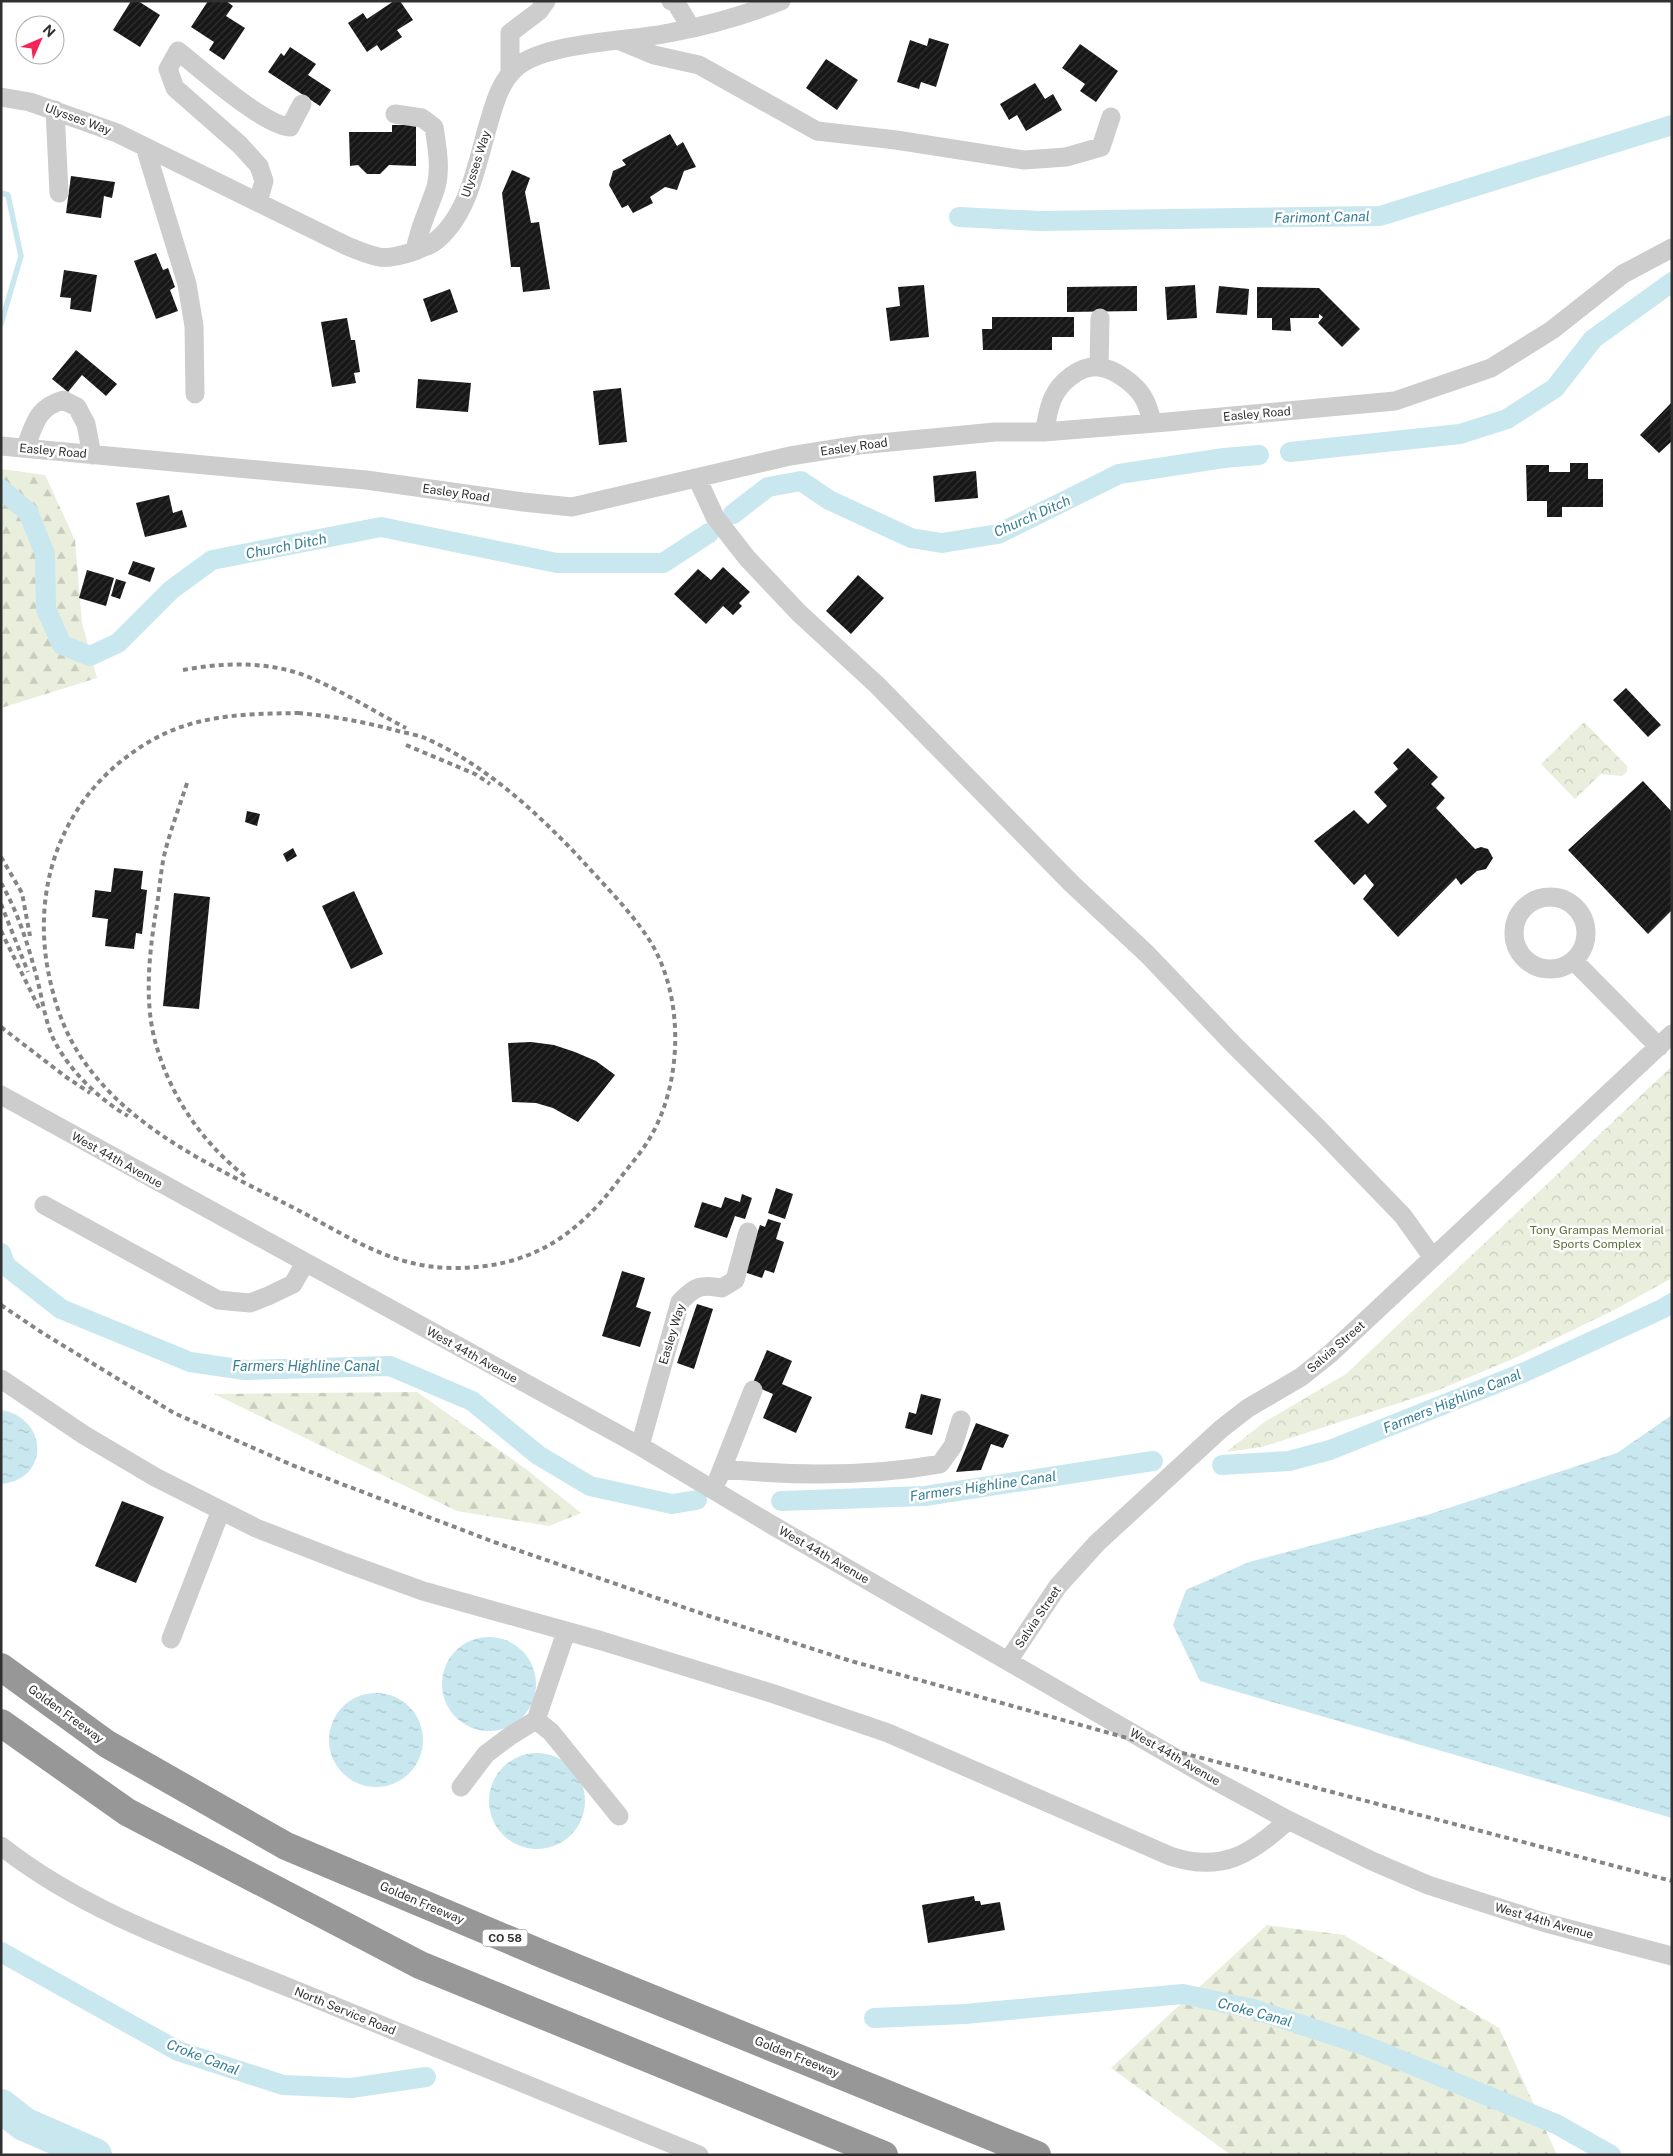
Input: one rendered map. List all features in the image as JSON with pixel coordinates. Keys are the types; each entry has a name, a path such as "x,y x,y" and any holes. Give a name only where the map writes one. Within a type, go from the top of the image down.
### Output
{"highway":[{"name":"Golden Freeway","path":"1,1667 107,1744 286,1846 547,1956 1038,2155"},
{"path":"1,1723 126,1812 420,1965 884,2155"}],"street":[{"path":"510,74 510,33 539,11 546,1"},
{"path":"671,1 676,3 691,28"},
{"name":"Ulysses Way","path":"1,97 30,102 118,134 347,246 380,258 415,251 432,244 451,225 472,182 495,100 510,74 519,65 544,53 617,39 668,33 691,28 751,12 781,1"},
{"path":"617,39 654,55 699,65 817,131 896,140 1024,160 1066,157 1101,147 1111,117"},
{"path":"258,202 264,180 259,166 240,145 175,88 168,69 178,51 262,116 281,126 290,127 302,104"},
{"path":"55,110 58,193"},
{"path":"395,114 422,118 434,128 438,164 436,185 419,229 415,251"},
{"path":"145,147 187,284 194,326 195,394"},
{"name":"Easley Road","path":"1,446 366,480 572,507 790,456 859,445 995,432 1044,432 1395,401 1491,368 1552,330 1623,274 1672,248"},
{"path":"1099,367 1100,318"},
{"path":"1044,432 1052,399 1061,385 1079,371 1099,367 1118,375 1133,385 1144,398 1153,423"},
{"path":"25,448 40,413 50,404 63,400 77,406 82,415 86,424 92,455"},
{"path":"697,478 715,517 747,558 799,613 877,685 1066,878 1147,954 1234,1045 1319,1129 1402,1216 1433,1258"},
{"path":"1574,960 1665,1041"},
{"name":"Salvia Street","path":"1008,1661 1058,1586 1097,1544 1222,1429 1248,1408 1319,1364 1665,1041"},
{"name":"West 44th Avenue","path":"1,1095 640,1446 772,1525 1219,1783 1288,1820 1372,1861 1428,1885 1546,1923 1672,1956"},
{"path":"44,1205 218,1300 250,1303 268,1296 293,1284 305,1263"},
{"name":"Easley Way","path":"640,1446 680,1302 692,1289 707,1285 722,1288 735,1280 748,1232"},
{"path":"1,1379 84,1435 155,1477 274,1535 423,1591 774,1694 888,1733 1182,1860 1209,1862 1235,1858 1259,1845 1288,1820"},
{"path":"716,1491 753,1390"},
{"path":"723,1469 780,1474 902,1471 940,1464 953,1446 961,1420"},
{"path":"171,1639 221,1510"},
{"path":"461,1786 486,1754 536,1720 566,1632"},
{"path":"536,1720 551,1732 619,1816"},
{"name":"North Service Road","path":"1,1846 26,1866 88,1903 166,1938 699,2155"}],"green space":[{"path":"1,469 45,475 75,540 82,623 97,678 1,708"},
{"path":"1584,722 1627,766 1627,772 1622,776 1601,774 1575,799 1541,764"},
{"name":"Tony Grampas Memorial Sports Complex","path":"1672,1066 1672,1278 1616,1309 1515,1358 1436,1391 1262,1447 1226,1452 1266,1421 1346,1374"},
{"path":"417,1392 526,1469 581,1513 549,1526 457,1511 214,1394"},
{"path":"1267,1925 1344,1935 1499,2028 1557,2155 1231,2155 1111,2068"}],"water":[{"path":"1,1410 17,1415 28,1424 35,1436 37,1449 35,1461 28,1472 17,1480 1,1484"},
{"path":"1672,1415 1672,1818 1200,1681 1173,1625 1186,1590 1249,1562 1427,1515 1617,1453"},
{"path":"489,1637 507,1641 522,1651 532,1666 536,1684 532,1702 522,1717 507,1727 489,1731 471,1727 456,1717 446,1702 442,1684 446,1666 456,1651 471,1641"},
{"path":"376,1693 394,1697 409,1707 419,1722 423,1740 419,1758 409,1773 394,1783 376,1787 358,1783 343,1773 333,1758 329,1740 333,1722 343,1707 358,1697"},
{"path":"537,1753 555,1757 571,1767 581,1783 585,1801 581,1819 571,1835 555,1845 537,1849 519,1845 503,1835 493,1819 489,1801 493,1783 503,1767 519,1757"}],"building":[{"path":"131,1 138,1 160,15 140,47 113,30"},
{"path":"208,1 226,1 233,6 226,16 245,28 224,60 209,50 214,42 191,27"},
{"path":"394,1 400,1 413,20 397,30 402,37 381,51 377,45 367,52 348,23 363,13 367,19"},
{"path":"929,38 949,44 936,87 921,82 919,89 897,82 910,40 927,46"},
{"path":"1080,44 1118,71 1096,102 1080,91 1085,84 1062,68"},
{"path":"290,47 316,64 308,75 331,90 320,106 268,72 281,53 284,56"},
{"path":"826,59 858,80 837,110 806,88"},
{"path":"1035,83 1045,99 1053,94 1062,110 1026,131 1017,115 1009,120 1000,104"},
{"path":"392,125 416,125 416,166 389,165 380,174 367,174 358,165 350,166 349,132 392,132"},
{"path":"670,134 677,146 683,142 696,167 684,171 677,190 665,187 650,197 653,203 633,213 628,205 622,208 609,185 613,171 626,165 622,160"},
{"path":"512,170 530,178 525,192 531,223 539,222 550,289 523,292 520,267 511,267 502,193"},
{"path":"71,176 115,182 112,198 104,196 101,218 66,213"},
{"path":"156,253 163,270 168,268 175,287 170,290 178,311 156,319 134,261"},
{"path":"64,270 97,275 91,312 70,309 71,298 60,297"},
{"path":"924,285 929,337 890,341 886,308 900,306 898,287"},
{"path":"1195,285 1197,318 1167,320 1165,287"},
{"path":"1137,286 1137,311 1067,312 1067,287"},
{"path":"1219,286 1249,289 1247,315 1216,313"},
{"path":"1257,287 1319,288 1360,329 1342,347 1318,323 1323,317 1319,314 1319,318 1290,318 1291,331 1272,330 1272,318 1257,318"},
{"path":"450,289 458,312 431,322 423,299"},
{"path":"992,317 1074,317 1074,337 1052,337 1052,350 983,350 982,329 992,329"},
{"path":"347,318 351,340 355,340 360,372 354,373 356,383 332,387 321,322"},
{"path":"76,350 117,384 106,396 82,375 68,392 52,379"},
{"path":"418,379 471,383 468,412 416,408"},
{"path":"621,388 627,442 599,445 593,391"},
{"path":"1672,402 1672,441 1659,453 1640,435"},
{"path":"1570,463 1588,463 1588,479 1603,479 1603,507 1562,507 1562,517 1547,517 1547,501 1527,501 1526,465 1549,465 1549,472 1570,472"},
{"path":"976,471 978,498 935,502 933,476"},
{"path":"169,495 173,513 182,510 187,527 145,537 136,503"},
{"path":"133,561 155,568 150,582 128,574"},
{"path":"723,567 750,592 739,603 742,606 733,615 723,606 706,624 674,594 698,569 711,580"},
{"path":"87,570 114,578 106,606 79,598"},
{"path":"858,575 884,598 851,634 826,611"},
{"path":"116,579 126,582 120,599 111,596"},
{"path":"1626,688 1661,725 1648,737 1613,700"},
{"path":"1408,748 1438,777 1431,784 1445,798 1436,808 1475,849 1481,847 1488,849 1493,858 1486,869 1477,871 1461,885 1456,878 1398,937 1363,899 1374,885 1365,874 1354,885 1314,841 1354,810 1368,824 1387,806 1374,792 1398,769 1393,763"},
{"path":"1643,781 1672,812 1672,910 1648,934 1568,850"},
{"path":"247,811 260,814 257,826 245,822"},
{"path":"293,848 297,856 287,862 283,854"},
{"path":"114,868 143,871 141,889 147,890 142,934 136,933 134,949 105,946 108,919 92,917 95,890 111,892"},
{"path":"354,891 383,954 351,969 322,906"},
{"path":"174,893 210,897 199,1009 163,1006"},
{"path":"531,1042 554,1045 575,1052 596,1061 615,1075 578,1122 553,1108 536,1103 512,1102 508,1043"},
{"path":"776,1188 793,1194 785,1219 768,1213"},
{"path":"742,1194 752,1198 745,1219 735,1216 727,1238 694,1227 702,1202 721,1208 725,1197 740,1202"},
{"path":"768,1219 781,1223 776,1239 784,1242 774,1273 765,1270 762,1278 744,1272 760,1225 765,1227"},
{"path":"622,1271 645,1278 636,1307 651,1312 640,1347 602,1336"},
{"path":"697,1304 713,1309 694,1369 677,1363"},
{"path":"767,1350 792,1361 782,1384 812,1397 796,1433 763,1418 773,1394 752,1385"},
{"path":"921,1394 941,1399 932,1435 905,1428 909,1412 916,1414"},
{"path":"976,1423 1009,1435 1003,1448 991,1444 981,1470 956,1472"},
{"path":"122,1501 164,1517 136,1583 95,1566"},
{"path":"974,1896 975,1901 980,1901 981,1905 1000,1902 1005,1930 928,1943 922,1905"}],"waterway":[{"name":"Farimont Canal","path":"959,217 1040,221 1380,216 1672,125"},
{"path":"1,193 8,195 21,256 1,324"},
{"name":"Church Ditch","path":"1290,452 1460,434 1507,419 1555,388 1593,339 1672,282"},
{"name":"Church Ditch","path":"733,514 768,487 801,481 829,500 911,538 942,543 998,534 1119,474 1224,458 1259,455"},
{"name":"Church Ditch","path":"1,489 28,512 45,554 46,609 62,645 90,656 118,643 171,590 212,560 381,527 557,563 663,563 709,533"},
{"name":"Farmers Highline Canal","path":"1,1253 6,1266 61,1309 190,1362 245,1370 390,1366 472,1401 538,1455 590,1486 672,1504 697,1500"},
{"name":"Farmers Highline Canal","path":"1222,1465 1289,1461 1330,1450 1525,1372 1672,1303"},
{"name":"Farmers Highline Canal","path":"781,1501 925,1496 1153,1461"},
{"name":"Croke Canal","path":"1,1952 178,2051 283,2085 351,2088 426,2077"},
{"name":"Croke Canal","path":"874,2018 965,2014 1183,1994 1253,2009 1366,2046 1556,2124 1611,2155"},
{"path":"1,2106 24,2124 95,2155"}],"railway":[{"path":"183,670 215,665 248,665 280,668 296,672 335,689 406,728"},
{"path":"298,713 361,722 422,737 468,761 526,805 578,856 634,918 650,941 661,963 669,987 674,1012 675,1038 674,1064 662,1114 644,1148 602,1201 585,1219 567,1234 527,1256 481,1267 431,1267 389,1256 351,1239 206,1162 151,1128 126,1108 103,1085 83,1060 64,1026 52,990 47,965 44,930 46,897 52,865 64,834 80,806 100,781 125,758 154,739 171,731 206,720 224,717 298,713"},
{"path":"406,745 475,774 490,784"},
{"path":"187,783 164,855 149,971 151,1021 160,1058 177,1097 201,1132 246,1177"},
{"path":"1,857 22,893 30,936"},
{"path":"1,883 23,931 47,1022 56,1044 78,1075 97,1094 128,1116"},
{"path":"1,904 28,972"},
{"path":"1,931 40,1010"},
{"path":"1,1027 90,1093"},
{"path":"1,1305 41,1332 174,1413 292,1465 494,1542 709,1616 851,1661 1156,1746 1672,1881"}]}
